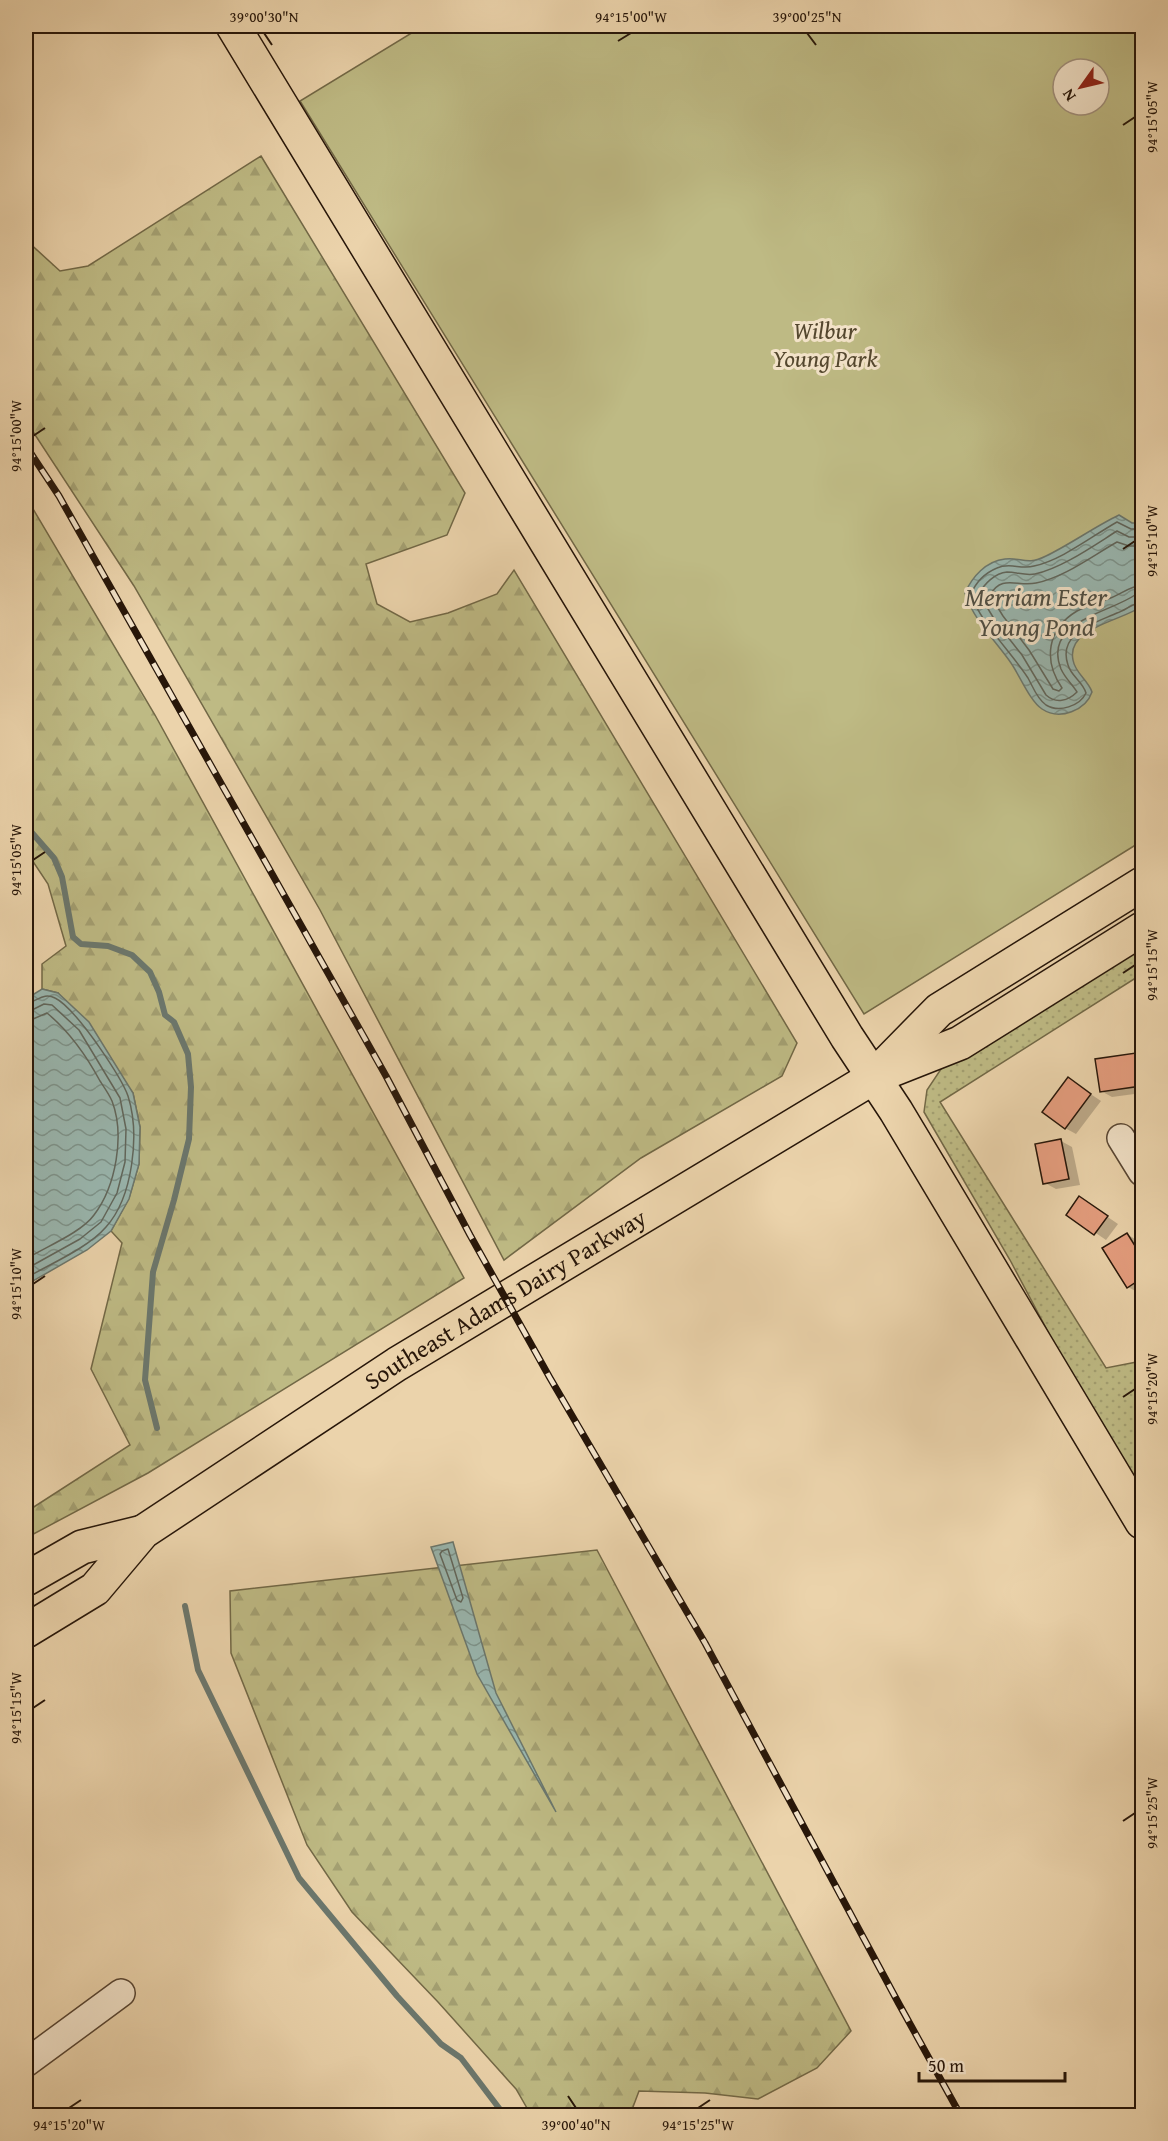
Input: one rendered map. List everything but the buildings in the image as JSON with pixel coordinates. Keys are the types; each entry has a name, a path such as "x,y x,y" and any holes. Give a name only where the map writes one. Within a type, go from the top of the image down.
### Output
{"main road":[{"path":"232,26 1143,1522"},
{"name":"Southeast Adams Dairy Parkway","path":"874,1077 939,1010 1143,884"},
{"name":"Southeast Adams Dairy Parkway","path":"26,1631 94,1589 143,1532 397,1365 874,1077 960,1043 1143,928"},
{"name":"Southeast Adams Dairy Parkway","path":"26,1579 82,1546 143,1532"}],"street":[{"path":"1121,1138 1143,1172"},
{"path":"26,2063 121,1993"}],"green space":[{"name":"Wilbur Young Park","path":"423,26 1142,26 1142,841 864,1014 300,101"},
{"path":"261,156 465,493 447,535 366,564 377,604 410,622 448,613 497,594 514,570 797,1043 782,1076 641,1158 504,1260 320,910 134,586 26,421 26,240 60,271 88,266"},
{"path":"26,497 155,715 464,1278 148,1473 26,1538 26,1512 130,1445 91,1369 122,1243 111,1231 129,1198 139,1164 140,1127 133,1093 58,993 42,989 42,964 66,946 48,884 26,851"},
{"path":"1142,940 1142,974 940,1102 1106,1368 1142,1361 1142,1497 1082,1396 1010,1260 924,1112 927,1090 943,1066"},
{"path":"597,1550 851,2031 817,2068 758,2099 705,2093 639,2091 630,2115 531,2115 516,2089 438,2002 352,1912 307,1845 231,1653 230,1591"}],"water":[{"name":"Merriam Ester Young Pond","path":"1119,515 1132,523 1142,523 1142,606 1098,626 1078,640 1073,649 1073,660 1076,669 1092,692 1084,704 1072,712 1057,714 1049,712 1033,700 1011,663 979,621 965,593 972,581 986,566 1005,559 1029,561 1039,559"},
{"path":"42,989 58,993 89,1022 133,1093 140,1127 139,1164 129,1199 111,1231 87,1250 26,1285 26,999"},
{"path":"453,1542 496,1693 556,1812 477,1674 431,1547"}],"waterway":[{"path":"26,826 54,858 62,877 73,937 81,944 108,946 132,955 150,972 159,992 165,1015 174,1022 188,1054 191,1087 189,1139 153,1272 145,1380 157,1428"},
{"path":"185,1606 198,1670 299,1878 397,1996 441,2044 461,2058 505,2116"}],"railway":[{"path":"26,446 59,496 386,1076 470,1235 550,1378 705,1643 961,2116"}]}
